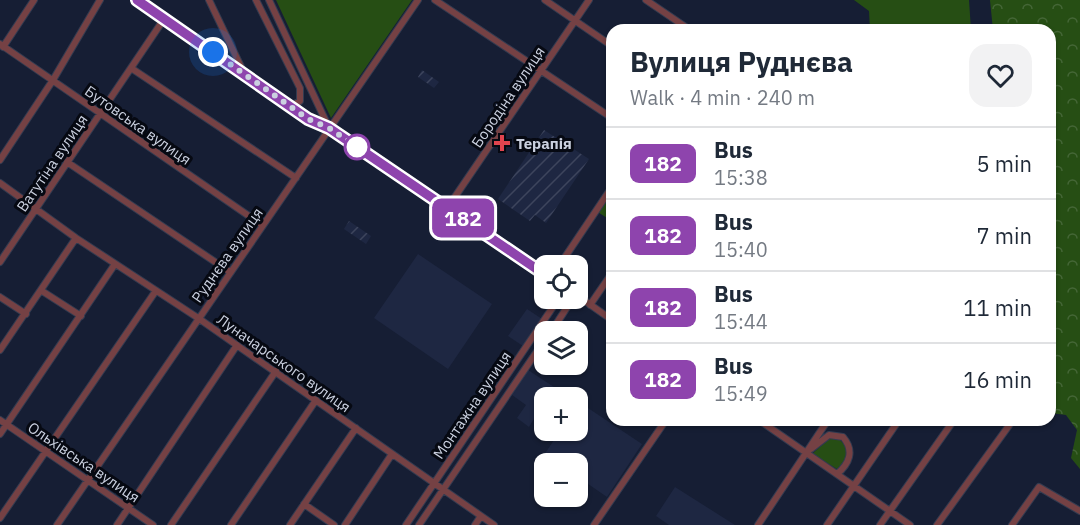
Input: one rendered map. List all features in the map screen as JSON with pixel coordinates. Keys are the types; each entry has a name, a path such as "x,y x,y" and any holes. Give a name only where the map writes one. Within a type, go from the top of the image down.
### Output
{"street":[{"path":"2,46 34,0"},
{"path":"0,160 53,80 100,0"},
{"path":"137,0 292,106 316,125 329,128 534,267"},
{"path":"209,0 245,74"},
{"path":"256,0 300,88 300,101 292,106"},
{"path":"269,0 329,128"},
{"name":"Руднєва вулиця","path":"57,525 418,0"},
{"path":"435,0 606,114"},
{"path":"545,0 606,42"},
{"name":"Бородіна вулиця","path":"448,207 589,0"},
{"path":"646,0 681,24"},
{"name":"Ватутіна вулиця","path":"0,262 164,19"},
{"name":"Бутовська вулиця","path":"2,46 262,225"},
{"path":"131,68 296,178"},
{"path":"67,162 230,272"},
{"name":"Луначарського вулиця","path":"0,183 155,292 276,371 494,525"},
{"path":"566,255 606,196"},
{"path":"0,350 76,238"},
{"path":"0,434 115,264"},
{"path":"606,282 590,305 606,316"},
{"path":"42,291 81,316"},
{"path":"0,518 155,292"},
{"path":"0,297 26,314"},
{"name":"Монтажна вулиця","path":"406,525 552,309"},
{"path":"117,525 237,345"},
{"name":"Монтажна вулиця","path":"419,525 459,471 534,356"},
{"path":"171,525 276,371"},
{"path":"231,525 316,400"},
{"name":"Ольхівська вулиця","path":"0,420 153,525"},
{"path":"594,525 662,426"},
{"path":"768,426 910,525"},
{"path":"758,525 824,426"},
{"path":"827,525 895,426"},
{"path":"880,525 950,426"},
{"path":"937,525 1009,426"},
{"path":"290,525 356,428"},
{"path":"806,453 829,435 843,437 849,445 850,456 846,466 837,474"},
{"path":"345,525 392,454"},
{"path":"1012,525 1039,487 1080,512"},
{"path":"304,504 334,525"},
{"path":"475,525 481,516"}],"shaded area":[{"path":"422,70 439,82 434,88 418,77"},
{"path":"544,130 589,159 546,223 535,215 530,221 498,199"},
{"path":"349,221 371,236 366,244 344,229"},
{"path":"418,254 492,304 448,369 374,318"},
{"path":"527,309 542,319 534,321 534,330 523,346 508,336"},
{"path":"528,370 554,387 534,387 534,419 529,427 517,418 526,405 512,395"},
{"path":"588,408 606,420 606,426 615,426 642,444 607,497 588,484 588,453 545,453 553,441 588,441"},
{"path":"675,487 735,525 669,525 656,516"}],"green space":[{"path":"276,0 412,0 331,118"},
{"path":"854,0 969,0 971,24 870,24 869,11"},
{"path":"990,0 1080,0 1080,469 1071,458 1077,430 1066,415 1056,414 1056,24 992,24"},
{"path":"606,196 606,217 596,211"},
{"path":"830,438 839,439 847,447 845,462 837,469 812,454"}],"bus line":[{"name":"182","path":"137,0 292,106 316,125 329,128 534,267"}],"place":[{"name":"Терапія","path":"502,143"}],"route":[{"path":"213,52 316,125 329,128 357,147"}]}
